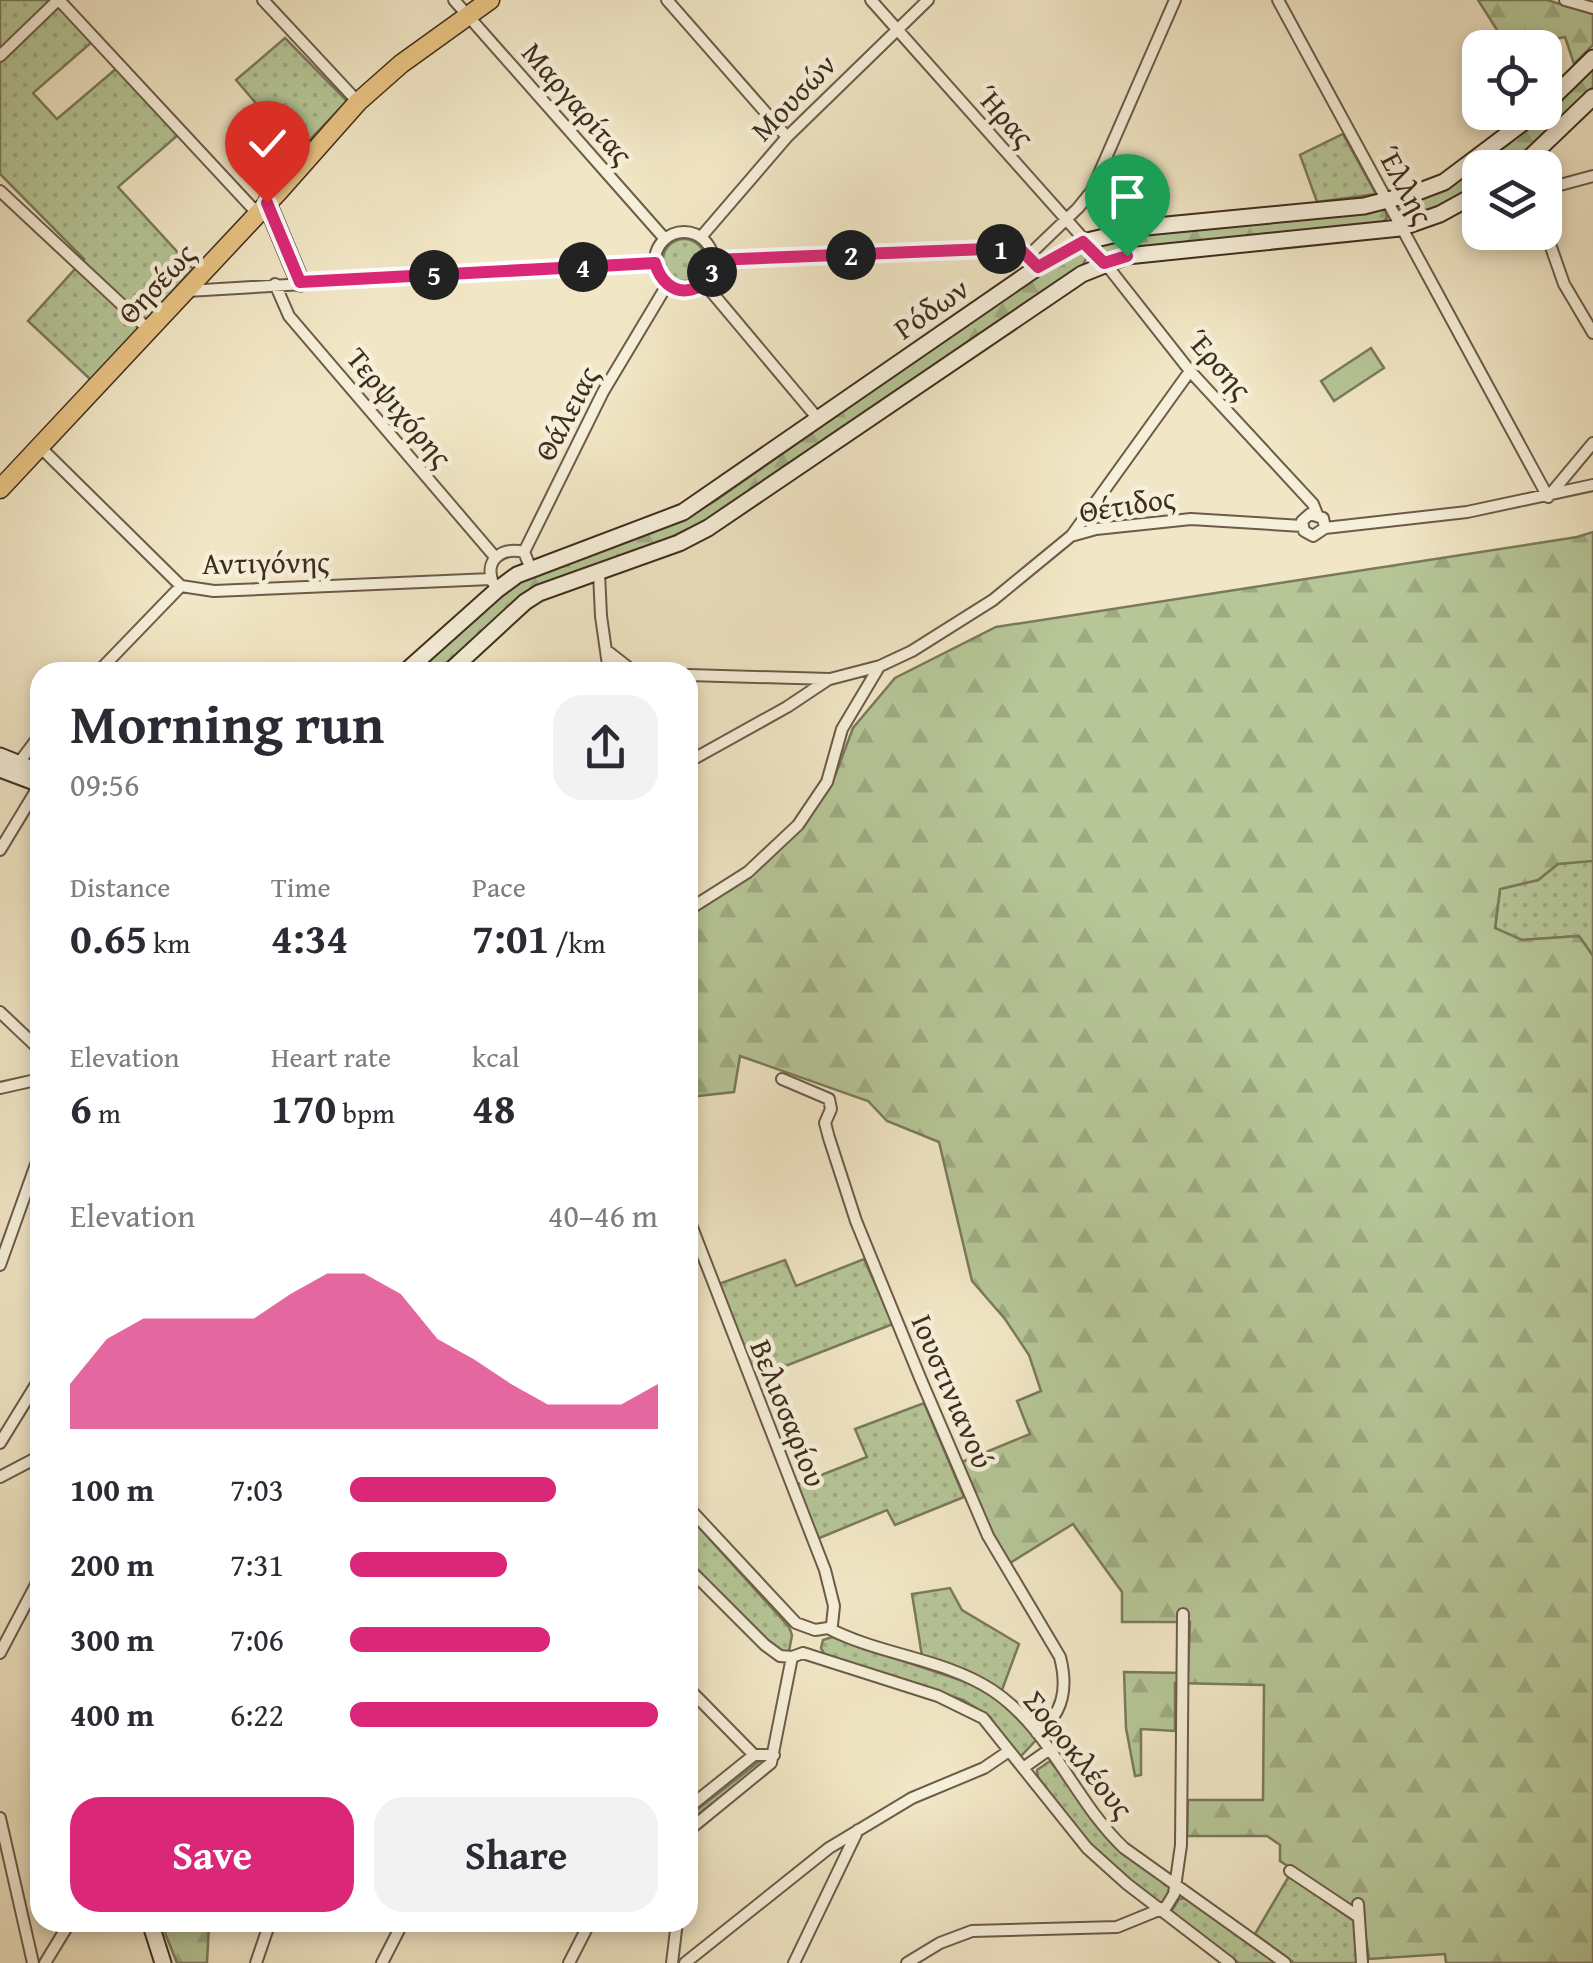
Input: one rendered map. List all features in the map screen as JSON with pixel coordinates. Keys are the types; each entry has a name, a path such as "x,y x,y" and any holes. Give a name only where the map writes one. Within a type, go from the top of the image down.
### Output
{"main road":[{"name":"Θησέως","path":"0,489 358,102 400,64 490,0"},
{"path":"263,208 300,282"}],"street":[{"path":"0,56 58,0 263,208"},
{"path":"263,0 358,102"},
{"name":"Μαργαρίτας","path":"454,0 665,239"},
{"path":"667,0 786,137"},
{"name":"Ήρας","path":"871,0 1104,263"},
{"name":"Μουσών","path":"701,237 786,137 928,0"},
{"path":"714,260 1012,248 1033,261 1091,192 1176,0"},
{"name":"Έλλης","path":"1278,0 1548,498"},
{"path":"1565,0 1593,8"},
{"path":"1562,88 1593,58"},
{"path":"1540,150 1593,97"},
{"name":"Ρόδων","path":"415,662 494,584 650,528 683,512 818,420 1033,261 1083,242 1146,226 1387,202 1444,182 1513,130"},
{"path":"1562,184 1593,176"},
{"path":"0,191 150,330"},
{"name":"Ρόδων","path":"460,662 540,593 599,574 708,528 1082,274 1104,263 1156,252 1400,228 1462,202"},
{"path":"676,232 701,237 710,247 712,272 693,290 667,285 658,276 655,263 659,246 676,232"},
{"path":"1552,250 1564,284 1593,333"},
{"path":"186,291 655,263"},
{"name":"Έρσης","path":"1104,263 1190,370 1313,504 1308,518 1324,521 1325,528"},
{"path":"704,283 818,420"},
{"name":"Τερψιχόρης","path":"275,284 290,316 495,557"},
{"name":"Θάλειας","path":"524,552 604,392 667,285"},
{"path":"1071,536 1190,370"},
{"path":"1548,498 1593,444"},
{"name":"Αντιγόνης","path":"39,446 181,586 214,591 494,584"},
{"path":"1325,528 1467,512 1548,498 1593,485"},
{"name":"Θέτιδος","path":"698,675 830,679 880,666 992,600 1071,536 1166,519 1308,518 1306,534 1313,536 1325,528"},
{"path":"494,584 490,567 495,557 505,552 524,552 532,568"},
{"path":"599,574 608,662"},
{"path":"108,662 181,586"},
{"path":"606,650 621,662"},
{"path":"698,904 748,872 798,826 827,782 842,729 880,666"},
{"path":"698,756 830,679"},
{"path":"0,756 10,768 30,746"},
{"path":"0,850 30,800"},
{"path":"0,1012 30,1040"},
{"name":"Ιουστινιανού","path":"782,1079 829,1099 831,1109 825,1123 829,1138 856,1220 921,1380 988,1536 1060,1657 1064,1676 1062,1703 1037,1733"},
{"path":"0,1088 30,1081"},
{"path":"0,1265 30,1180"},
{"name":"Βελισσαρίου","path":"698,1243 825,1570 834,1610 833,1623 828,1628"},
{"path":"0,1444 30,1394"},
{"path":"0,1477 30,1461"},
{"path":"698,1519 790,1619 809,1629 797,1656 774,1755 765,1771 698,1822"},
{"name":"Σοφοκλέους","path":"698,1578 780,1656 797,1656 966,1708 983,1718 1088,1848 1230,1963"},
{"path":"0,1653 30,1596"},
{"path":"907,1963 940,1943 972,1932 1117,1928 1166,1906 1174,1894 1181,1845 1183,1614"},
{"name":"Σοφοκλέους","path":"809,1629 828,1628 980,1683 1013,1707 1037,1733 1110,1835 1285,1963"},
{"path":"698,1698 754,1755"},
{"path":"1023,1768 1050,1750"},
{"path":"685,1963 828,1848 912,1798 984,1768 1008,1751"},
{"path":"698,1800 754,1755 774,1755"},
{"path":"0,1818 33,1963"},
{"path":"794,1963 858,1830"},
{"path":"1290,1871 1359,1917"},
{"path":"1358,1904 1362,1963"},
{"path":"45,1963 64,1932"},
{"path":"153,1932 163,1963"},
{"path":"256,1963 267,1932"},
{"path":"382,1963 398,1932"},
{"path":"568,1963 582,1932"},
{"path":"672,1963 676,1932"}],"green space":[{"path":"0,0 53,0 92,42 33,93 57,119 117,68 178,135 118,187 193,269 91,380 28,321 84,259 0,174"},
{"path":"1478,0 1547,0 1593,14 1593,45 1574,64 1562,30 1497,30"},
{"path":"285,38 347,101 298,152 236,80"},
{"path":"1593,64 1593,87 1562,119 1562,94"},
{"path":"1524,130 1552,130 1530,150 1501,150"},
{"path":"1343,134 1376,194 1317,202 1300,155"},
{"path":"1462,176 1462,195 1417,219 1402,215 1399,210 1402,205"},
{"path":"1379,208 1386,211 1387,218 1382,223 1162,245 1105,256 1096,247 1108,238"},
{"path":"684,239 699,245 705,260 699,275 684,281 669,275 663,260 669,245"},
{"path":"1083,250 1088,255 1081,268 738,504 641,552 517,602 450,662 422,662 512,587 533,575 677,522 715,501 1034,276"},
{"path":"1371,348 1384,368 1334,401 1321,381"},
{"path":"1593,532 1593,861 1558,864 1538,880 1500,889 1495,928 1522,940 1579,936 1593,956 1593,1963 1446,1963 1445,1954 1369,1959 1362,1913 1280,1861 1280,1845 1267,1836 1187,1836 1188,1800 1263,1800 1264,1685 1175,1683 1175,1731 1141,1729 1141,1775 1135,1776 1126,1728 1124,1672 1188,1673 1190,1622 1122,1622 1122,1592 1073,1524 1010,1563 993,1535 962,1462 1030,1434 1017,1401 1041,1391 1029,1355 972,1281 939,1142 887,1121 868,1101 740,1056 734,1092 698,1096 698,908 732,889 805,825 835,776 853,728 895,678 996,627"},
{"path":"1593,861 1593,956 1579,936 1522,940 1495,929 1500,889 1538,880 1558,864"},
{"path":"864,1259 893,1324 752,1379 716,1285 785,1260 796,1286"},
{"path":"924,1403 964,1497 895,1525 887,1510 817,1539 796,1485 867,1457 855,1429"},
{"path":"698,1526 789,1627 789,1651 779,1652 698,1572"},
{"path":"950,1588 962,1610 1019,1644 1002,1690 968,1672 922,1656 912,1594"},
{"path":"832,1637 978,1686 1038,1738 1021,1756 1016,1754 990,1717 963,1700 825,1655 821,1648 823,1640"},
{"path":"761,1760 763,1764 698,1814 698,1809"},
{"path":"1050,1761 1116,1847 1170,1886 1167,1900 1160,1904 1113,1868 1083,1838 1038,1777 1037,1770"},
{"path":"1289,1876 1354,1921 1357,1963 1294,1963 1255,1934"},
{"path":"1186,1898 1279,1963 1239,1963 1170,1913 1179,1899"},
{"path":"165,1932 209,1932 207,1963 177,1963"}],"route":[{"path":"267,203 300,282 655,263 658,276 667,285 693,290 712,272 714,260 1012,248 1022,251 1038,267 1083,242 1104,263 1127,256"}]}
